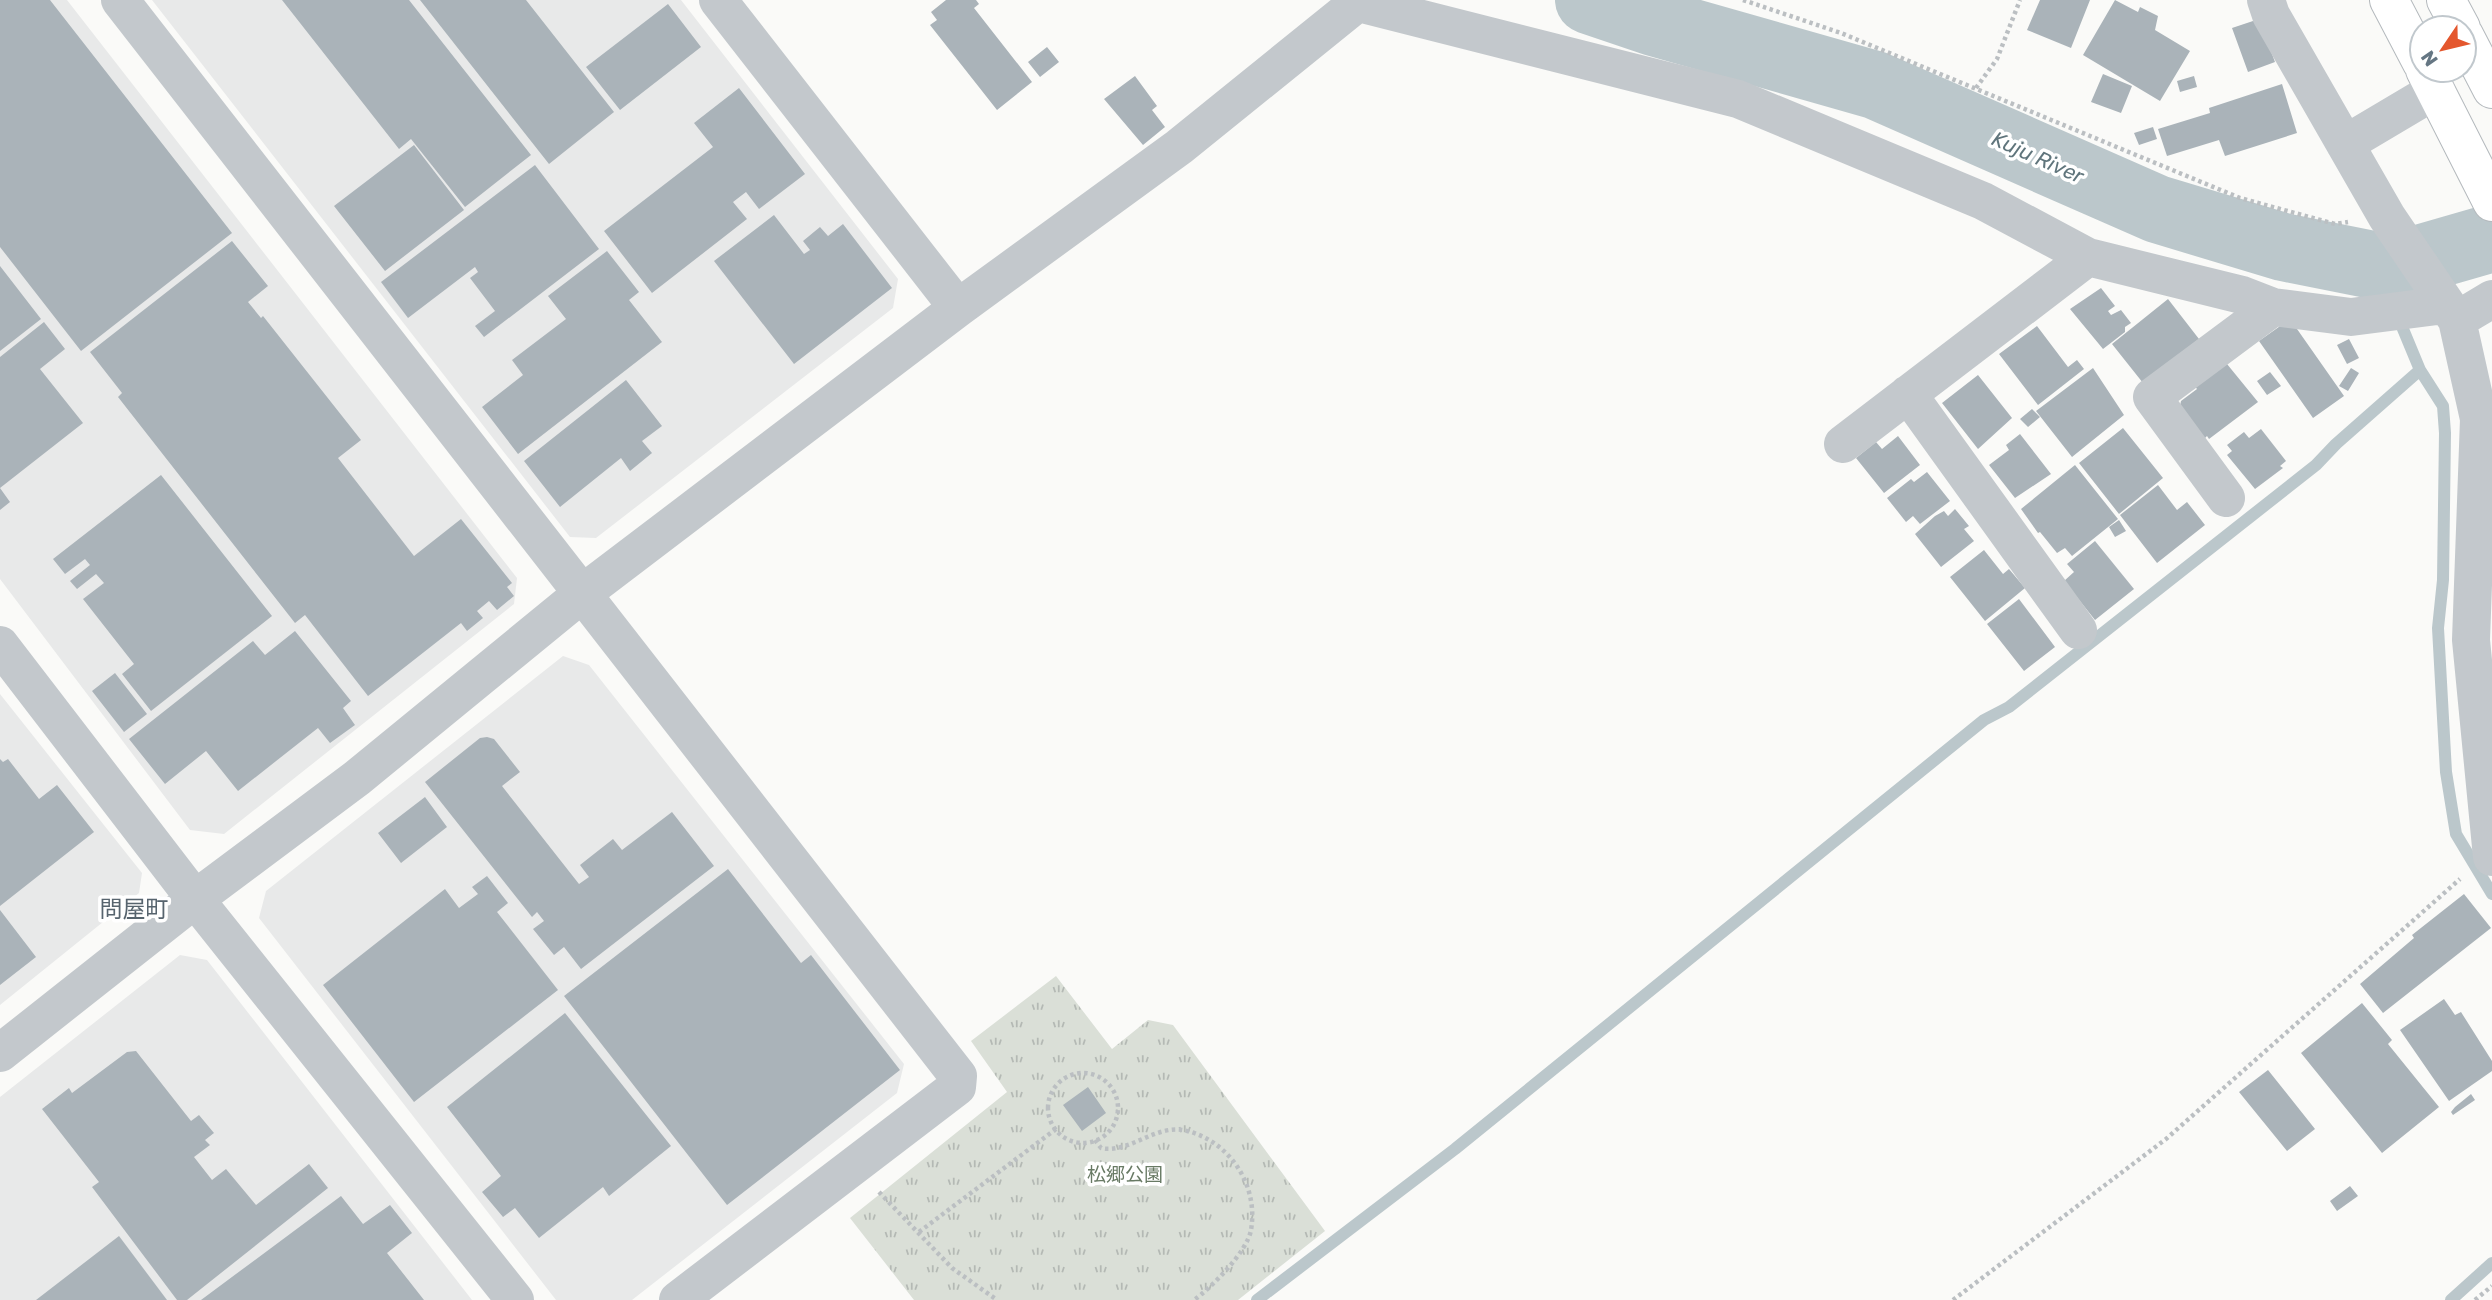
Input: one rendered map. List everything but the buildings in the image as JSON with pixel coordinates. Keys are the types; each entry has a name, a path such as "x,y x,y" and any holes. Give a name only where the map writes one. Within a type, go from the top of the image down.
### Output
{"highway":[{"path":"2389,0 2408,36"},
{"path":"2478,62 2492,89"},
{"path":"2433,84 2492,202"}],"street":[{"path":"120,0 958,1076 957,1087 678,1300"},
{"path":"718,0 958,308"},
{"path":"2266,0 2271,15 2387,217 2451,312 2479,419 2471,640 2491,855"},
{"path":"0,1053 195,899 357,778 583,593 958,308 1178,147 1360,1 1738,99 1983,201 2088,257 2242,295 2273,307 2351,317 2451,312 2492,299"},
{"path":"2344,144 2416,84"},
{"path":"1843,444 2088,257"},
{"path":"2226,498 2152,397 2273,307"},
{"path":"1908,394 2078,630"},
{"path":"0,645 195,899 515,1300"}],"path":[{"path":"1743,0 1841,33 2240,198 2335,224 2387,217"},
{"path":"1976,88 1997,59 2020,0"},
{"path":"1953,1300 2166,1139 2491,855"},
{"path":"1094,1074 1107,1082 1116,1095 1119,1111 1114,1126 1095,1140 1073,1142 1050,1121 1048,1105 1052,1090 1070,1076 1094,1074"},
{"path":"919,1232 1056,1129"},
{"path":"1095,1140 1101,1148 1113,1150 1179,1129 1204,1136 1223,1148 1245,1176 1251,1211 1251,1233 1210,1289 1195,1300"},
{"path":"857,1163 880,1194 953,1268 997,1300"},
{"path":"2475,1300 2492,1286"}],"shaded area":[{"path":"0,0 67,0 517,578 514,604 224,834 190,830 0,579"},
{"path":"152,0 681,0 898,279 893,308 596,538 570,537"},
{"path":"563,656 589,665 904,1064 897,1093 632,1300 556,1300 259,918 266,891"},
{"path":"0,694 142,873 139,893 0,1005"},
{"path":"180,955 207,960 472,1300 0,1300 0,1097"}],"green space":[{"name":"松郷公園","path":"1056,976 1112,1049 1148,1020 1173,1025 1325,1231 1238,1300 914,1300 850,1218 1007,1092 971,1041"}],"waterway":[{"name":"Kuju River","path":"1589,0 1654,22 1875,85 2157,209 2283,247 2388,268 2492,238"},
{"path":"1257,1300 1455,1149 1984,720 2009,707 2316,465 2420,370 2403,329 2388,268"},
{"path":"2420,370 2443,406 2445,433 2443,580 2438,628 2446,772 2456,834 2492,894"},
{"path":"2451,1300 2492,1263"}],"district":[{"name":"問屋町","path":"134,909"}]}
